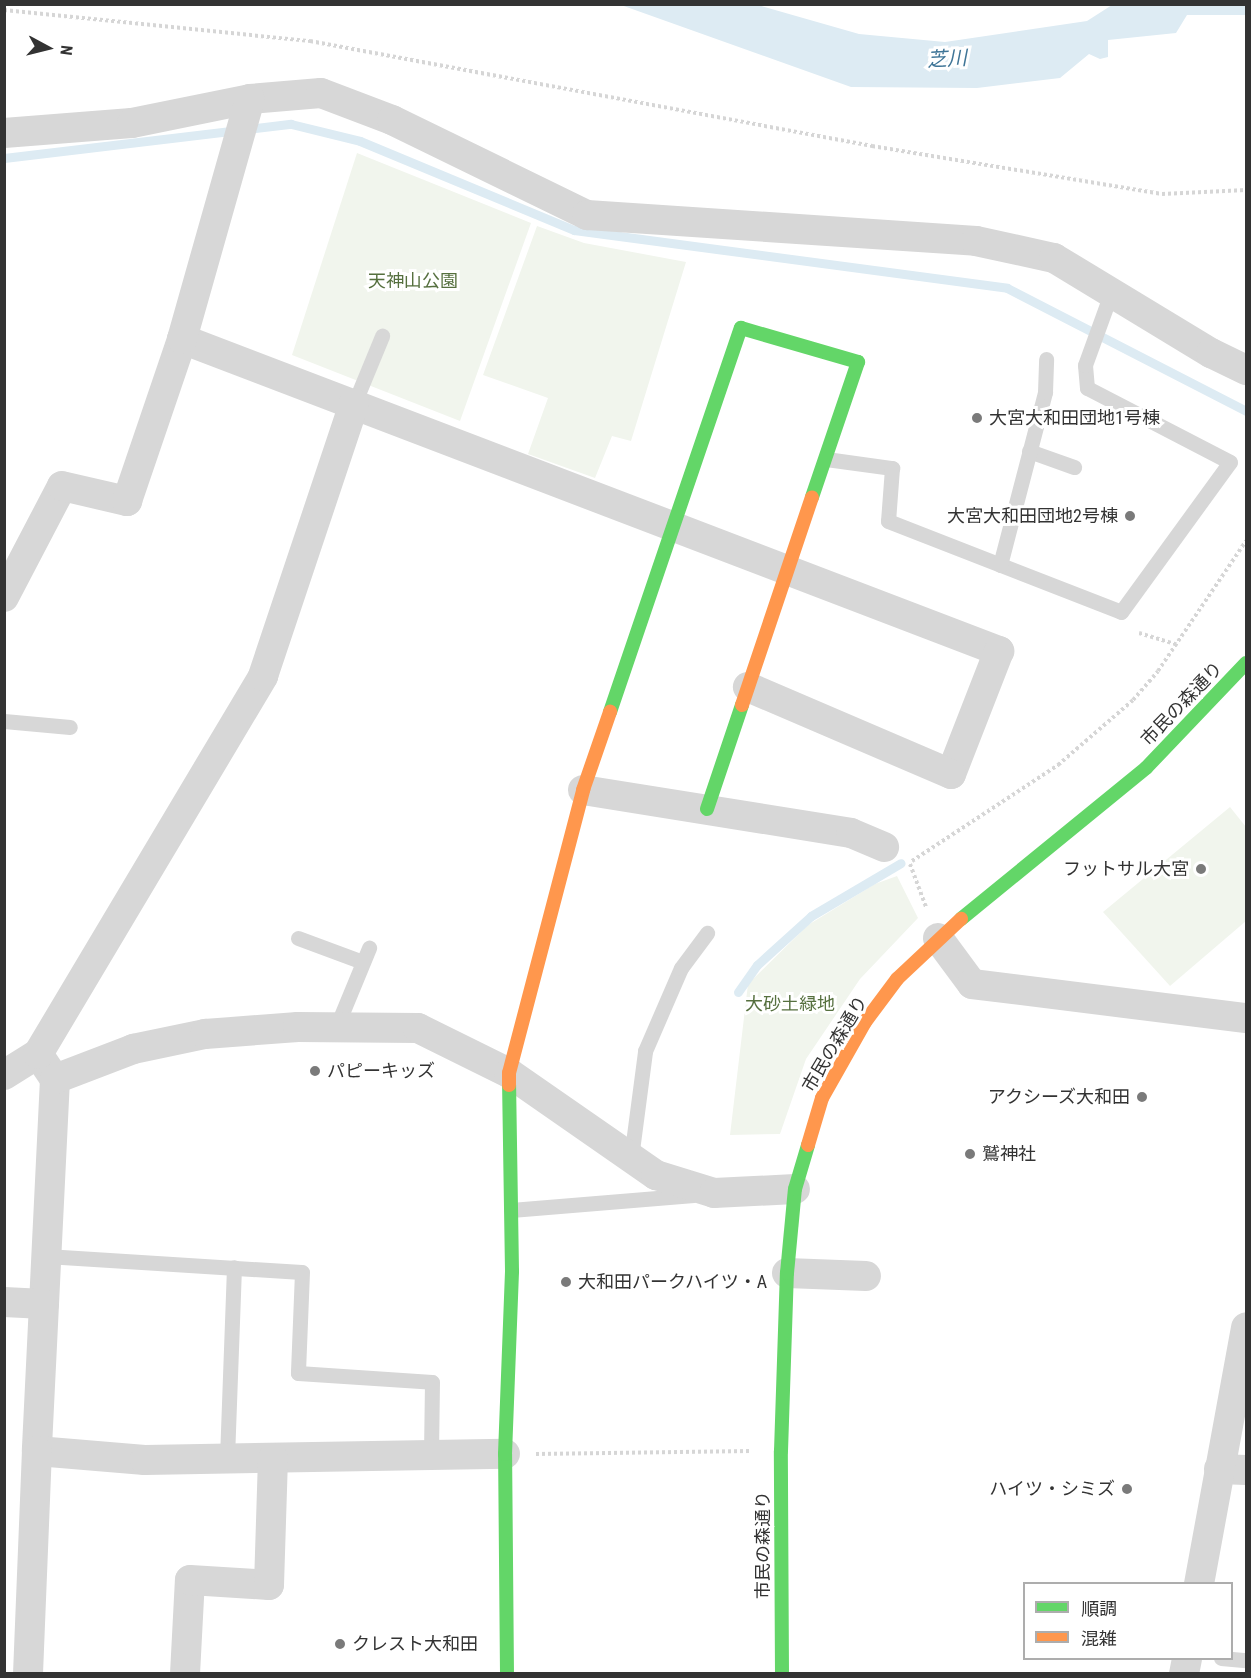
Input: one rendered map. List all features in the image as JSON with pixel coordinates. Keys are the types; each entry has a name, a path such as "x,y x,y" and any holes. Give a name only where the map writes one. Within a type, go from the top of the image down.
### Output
{"street":[{"path":"4,133 132,123 250,99 321,93 392,120 587,215 976,241 1054,258 1211,354 1246,370"},
{"path":"4,597 62,486 127,501 182,339 250,99"},
{"path":"507,1674 506,1454 511,1210 509,1073 583,790 741,328 858,362 707,809"},
{"path":"182,339 788,568 999,651 951,774 748,687"},
{"path":"4,1075 38,1054 263,676 354,404"},
{"name":"市民の森通り","path":"782,1674 781,1451 787,1273 795,1189 822,1098 840,1064 897,980 938,938 1146,768 1246,663"},
{"path":"583,790 851,832 900,857"},
{"path":"938,938 972,984 1246,1018"},
{"path":"55,1079 133,1049 205,1034 336,1028 418,1028 509,1073 656,1175 714,1193 795,1189"},
{"path":"28,1674 55,1079 38,1054"},
{"path":"787,1273 866,1276"},
{"path":"4,1302 44,1304"},
{"path":"1201,1582 1233,1470 1246,1327"},
{"path":"37,1451 145,1460 506,1454"},
{"path":"185,1674 190,1580 269,1585 273,1458"}],"lane":[{"path":"825,459 892,468 888,521 1121,612 1230,462 1087,388 1085,365 1111,293"},
{"path":"354,404 382,336"},
{"path":"1000,565 1045,392 1046,359"},
{"path":"1029,451 1074,467"},
{"path":"4,721 70,727"},
{"path":"631,1158 645,1051 681,968 707,933"},
{"path":"298,938 366,955 336,1028"},
{"path":"511,1210 714,1193"},
{"path":"46,1256 302,1272 297,1373 432,1382 431,1455"},
{"path":"227,1458 234,1268"}],"path":[{"path":"4,9 310,42 1162,195 1246,190"},
{"path":"938,938 900,857 1058,765 1133,700 1176,644 1246,541"},
{"path":"1139,633 1176,644"},
{"path":"506,1454 781,1451"}],"green space":[{"name":"天神山公園","path":"357,153 531,223 460,421 292,355"},
{"path":"537,226 584,243 686,262 631,441 612,436 595,478 528,454 548,398 483,375"},
{"name":"フットサル大宮","path":"1230,807 1246,827 1246,921 1170,986 1103,912"},
{"name":"大砂土緑地","path":"897,876 918,918 860,979 806,1059 780,1134 730,1135 748,984 808,925 875,884"}],"water":[{"name":"芝川","path":"621,5 758,5 859,34 945,42 1087,21 1112,5 1246,5 1246,15 1187,15 1176,33 1108,40 1108,57 1100,59 1089,54 1060,78 977,88 851,87"}],"waterway":[{"path":"4,158 291,124 360,141 574,230 1007,288 1246,411"},
{"path":"738,992 757,965 811,916 901,863"}],"traffic: fast":[{"path":"610,712 741,328 858,362 812,497"},
{"path":"961,919 1146,768 1246,663"},
{"path":"707,809 742,705"},
{"path":"507,1674 505,1454 512,1271 509,1085"},
{"path":"782,1674 781,1451 787,1273 795,1189 808,1145"}],"traffic: slow":[{"path":"742,705 812,497"},
{"path":"509,1085 509,1073 583,790 610,712"},
{"path":"808,1145 822,1098 865,1022 897,979 961,919"}],"place":[{"name":"大宮大和田団地1号棟","path":"977,418"},
{"name":"大宮大和田団地2号棟","path":"1130,516"},
{"name":"フットサル大宮","path":"1201,869"},
{"name":"パピーキッズ","path":"315,1071"},
{"name":"アクシーズ大和田","path":"1142,1097"},
{"name":"鷲神社","path":"970,1154"},
{"name":"大和田パークハイツ・A","path":"566,1282"},
{"name":"ハイツ・シミズ","path":"1127,1489"},
{"name":"クレスト大和田","path":"340,1644"}]}
